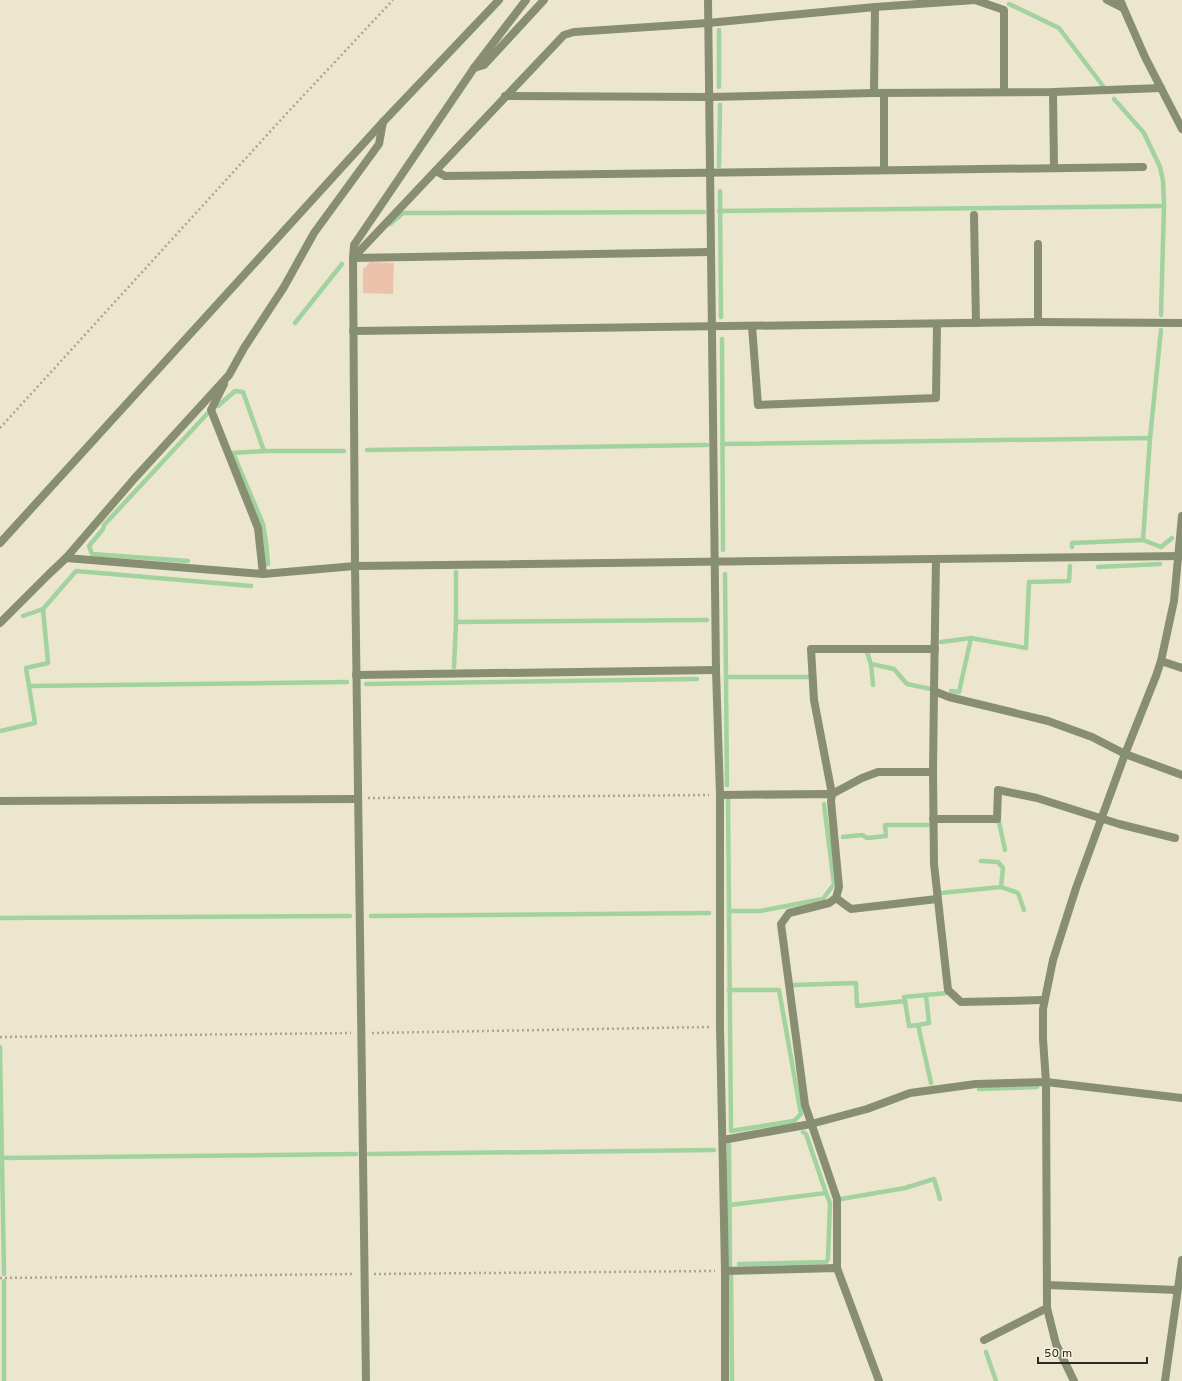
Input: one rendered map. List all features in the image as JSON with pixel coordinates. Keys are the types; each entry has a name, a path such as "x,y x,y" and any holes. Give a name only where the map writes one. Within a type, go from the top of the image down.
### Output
{"street":[{"path":"0,543 383,122 499,0"},
{"path":"366,1381 356,675 353,331 354,245 474,68 526,0"},
{"path":"474,68 484,65 544,0"},
{"path":"708,0 716,561 716,670 720,795 720,1027 726,1381"},
{"path":"353,258 564,35 574,32 708,23 875,7 975,0 1004,10 1004,91"},
{"path":"1108,0 1123,8"},
{"path":"1120,0 1145,57 1182,129"},
{"path":"874,93 875,7"},
{"path":"505,96 709,97 1004,91 1053,92 1161,88"},
{"path":"1053,92 1054,168"},
{"path":"884,93 884,170"},
{"path":"263,574 258,528 211,410 244,348 284,287 314,233 380,144 383,122"},
{"path":"436,171 445,176 1143,166"},
{"path":"974,215 976,323"},
{"path":"1038,244 1038,322"},
{"path":"353,258 711,252"},
{"path":"353,331 1038,322 1182,323"},
{"path":"752,326 758,405 936,398 937,324"},
{"path":"0,623 66,558 134,479 229,374"},
{"path":"1074,1381 1056,1344 1047,1308 1046,1082 1043,1039 1044,1000 1055,953 1076,888 1161,661 1174,601 1180,556 1182,516"},
{"path":"66,558 263,574 355,566 1180,556"},
{"path":"936,559 933,772 934,864 948,990 961,1002 1044,1000"},
{"path":"0,628 9,615"},
{"path":"879,1381 837,1268 837,1199 805,1105 781,924 788,913 829,903 836,898 839,887 831,802 832,794 814,700 811,649 935,649"},
{"path":"1161,661 1182,668"},
{"path":"356,675 716,670"},
{"path":"934,691 949,697 1048,721 1092,737 1125,754 1182,775"},
{"path":"720,795 832,794 862,778 878,772 933,772"},
{"path":"933,819 998,819 998,790 1037,798 1175,838"},
{"path":"0,801 358,799"},
{"path":"836,898 851,910 937,899"},
{"path":"723,1140 811,1124 867,1109 910,1093 976,1084 1046,1082 1182,1098"},
{"path":"1165,1381 1182,1260"},
{"path":"725,1271 837,1268"},
{"path":"1047,1285 1177,1290"},
{"path":"984,1340 1047,1308"}],"path":[{"path":"0,428 283,117 393,0"},
{"path":"358,799 720,795"},
{"path":"0,1037 720,1027"}],"shaded area":[{"path":"370,262 394,263 393,294 363,293 363,269"}],"waterway":[{"path":"1009,4 1059,28 1103,86"},
{"path":"719,30 719,87"},
{"path":"1114,99 1144,133 1160,167 1163,181 1164,206 1161,315"},
{"path":"719,166 720,105"},
{"path":"720,191 721,317"},
{"path":"719,211 1164,206"},
{"path":"390,224 403,213 704,212"},
{"path":"295,323 342,264"},
{"path":"1150,438 1161,330"},
{"path":"722,339 723,550"},
{"path":"218,406 235,391 243,392 264,451"},
{"path":"188,561 92,554 89,546 103,529 104,525 207,414"},
{"path":"722,444 1150,438 1143,540"},
{"path":"367,450 707,445"},
{"path":"268,564 263,524 233,453 264,451 344,451"},
{"path":"1072,547 1072,543 1143,540 1161,547 1172,538"},
{"path":"1098,567 1160,564"},
{"path":"951,691 959,692 971,638 1026,648 1029,582 1069,581 1070,566"},
{"path":"0,731 35,723 26,668 48,663 43,609 76,571 251,586"},
{"path":"456,572 456,622"},
{"path":"725,574 727,785"},
{"path":"23,616 43,609"},
{"path":"454,667 456,622 707,620"},
{"path":"941,642 971,638"},
{"path":"867,652 871,664 873,685"},
{"path":"871,664 894,669 907,684 931,689"},
{"path":"726,677 809,677"},
{"path":"366,684 697,679"},
{"path":"29,686 347,682"},
{"path":"728,800 731,1131 794,1121 800,1115"},
{"path":"729,911 760,911 823,899 834,884 824,804"},
{"path":"999,822 1005,850"},
{"path":"843,837 862,835 867,838 886,836 885,825 928,825"},
{"path":"981,861 998,862 1003,868 1001,887"},
{"path":"941,893 1001,887 1018,893 1024,910"},
{"path":"371,916 709,913"},
{"path":"0,918 350,916"},
{"path":"793,985 856,983 857,1006 905,1001 904,997 947,993"},
{"path":"729,990 779,990 801,1114"},
{"path":"918,1025 929,1023 926,995"},
{"path":"905,1001 909,1026 918,1025 931,1083"},
{"path":"0,1047 4,1274"},
{"path":"979,1089 1037,1087"},
{"path":"730,1205 826,1193 806,1134 803,1132"},
{"path":"729,1145 730,1265"},
{"path":"369,1154 714,1150"},
{"path":"1,1158 356,1154"},
{"path":"841,1199 905,1188 934,1179 940,1199"},
{"path":"739,1264 826,1262 828,1259 830,1203 826,1193"},
{"path":"731,1275 732,1381"},
{"path":"4,1281 4,1381"},
{"path":"986,1352 996,1381"}]}
